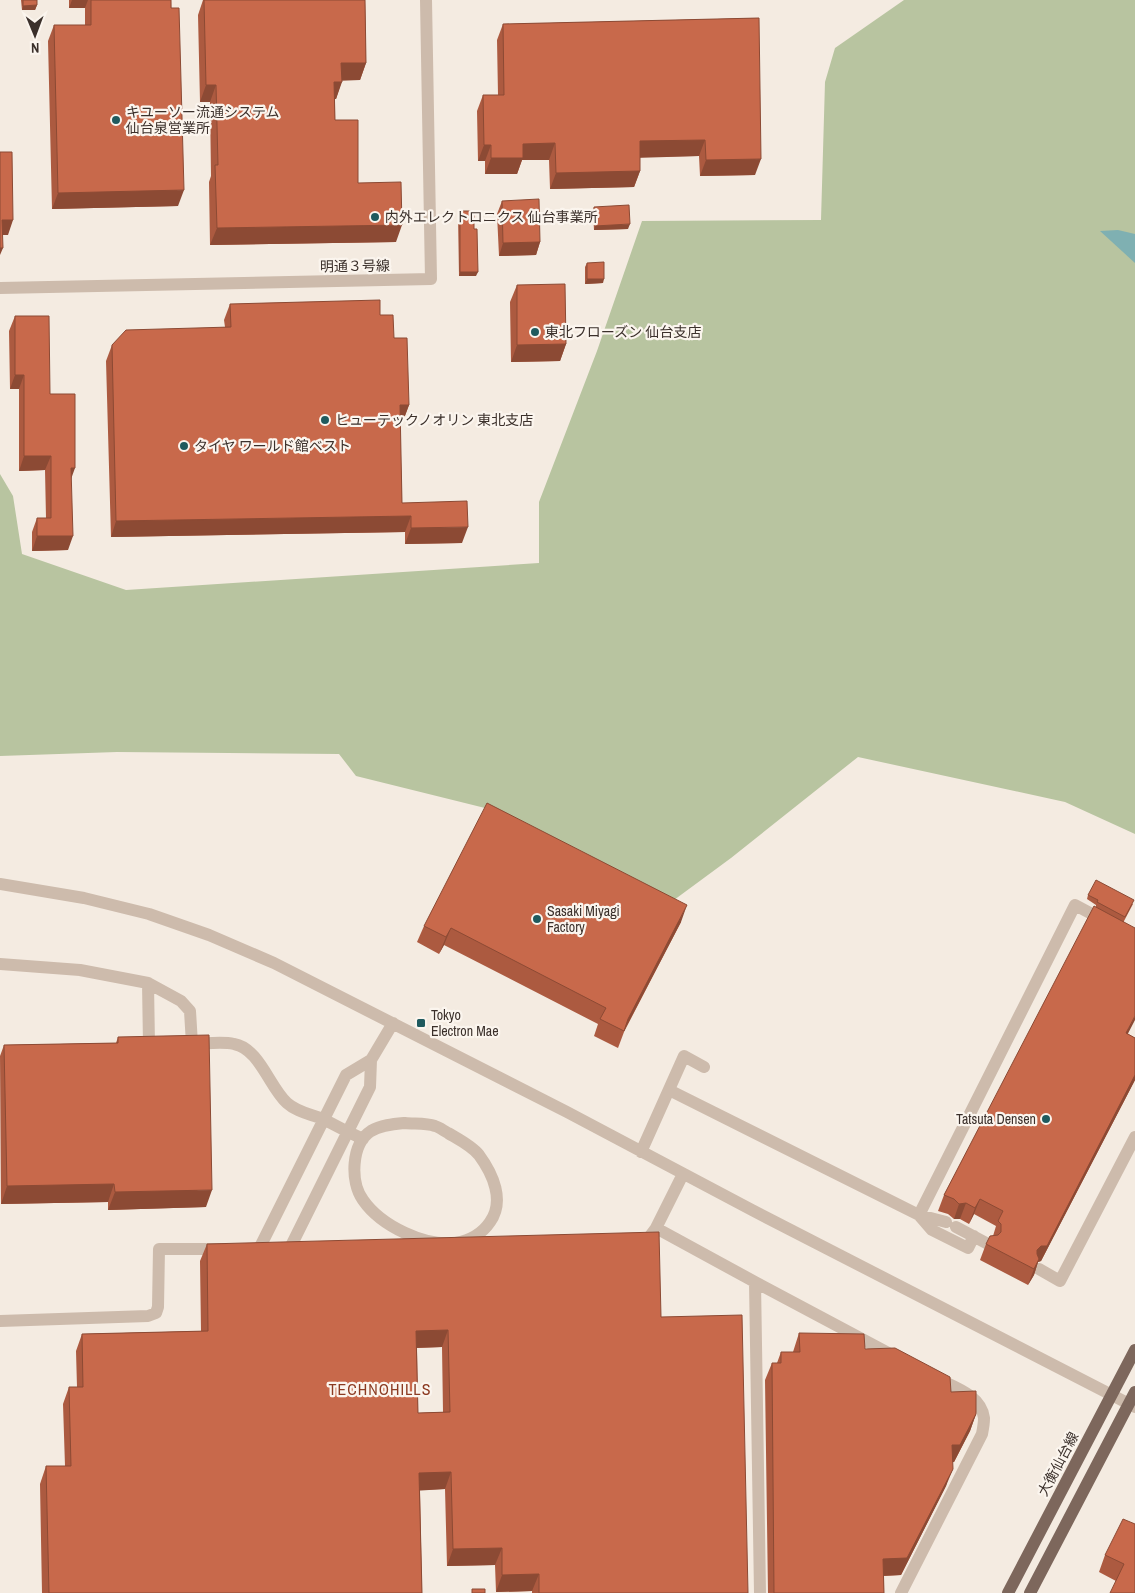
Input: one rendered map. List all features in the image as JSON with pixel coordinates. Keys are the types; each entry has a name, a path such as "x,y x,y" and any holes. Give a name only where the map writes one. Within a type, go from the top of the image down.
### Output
{"main road":[{"name":"大衡仙台線","path":"1008,1593 1135,1350"},
{"path":"1030,1593 1133,1401"}],"street":[{"name":"明通３号線","path":"0,288 431,279 426,0"},
{"path":"0,884 84,898 149,914 209,935 274,963 1112,1395 1133,1401"},
{"path":"919,1215 1075,905 1135,937"},
{"path":"0,964 82,970 148,983 181,1001 190,1011 188,1044 235,1044 244,1048 252,1054 278,1094 287,1104 298,1111 323,1120 363,1139"},
{"path":"148,983 145,1045 166,1045"},
{"path":"371,1060 370,1086 347,1132 295,1248 254,1249 346,1075 371,1060 393,1023"},
{"path":"641,1152 684,1056 704,1067"},
{"path":"669,1090 919,1215 951,1225 988,1244"},
{"path":"404,1123 435,1126 461,1141 478,1154 492,1176 498,1196 495,1215 484,1230 468,1241 447,1244 426,1241 401,1231 378,1215 362,1200 354,1169 356,1154 363,1139 372,1131 386,1125 404,1123"},
{"path":"1039,1269 1060,1281 1135,1137"},
{"path":"627,1241 647,1240 656,1228 683,1174"},
{"path":"919,1215 932,1230 968,1248 974,1236"},
{"path":"656,1228 909,1364"},
{"path":"398,1245 487,1243"},
{"path":"0,1321 148,1316 156,1313 158,1307 159,1249 229,1249"},
{"path":"755,1282 760,1593"},
{"path":"902,1593 982,1434 984,1418 980,1405 972,1397 926,1372"}],"green space":[{"path":"904,0 1135,0 1135,834 1065,802 858,757 731,858 674,900 485,808 356,776 339,754 117,752 0,756 0,474 13,496 22,554 126,590 539,563 539,502 597,351 642,221 821,220 825,82 835,48"}],"water":[{"path":"1118,230 1135,234 1135,263 1100,231"}],"building":[{"path":"23,0 37,0 37,5 23,6"},
{"path":"91,0 171,0 171,8 179,8 184,190 58,193 54,25 91,25"},
{"path":"204,0 365,0 366,63 341,63 342,82 334,82 335,120 358,120 358,183 401,182 402,225 217,228 215,165 218,165 216,85 206,85"},
{"path":"759,18 761,159 706,160 705,140 640,141 640,171 556,173 555,143 523,144 523,158 491,158 491,145 484,145 483,95 504,95 503,24"},
{"path":"0,152 12,152 13,220 2,220 3,248 0,248"},
{"path":"539,199 540,242 503,243 502,201"},
{"path":"629,205 630,224 595,226 594,207"},
{"path":"460,211 474,211 474,229 477,229 478,272 460,272"},
{"path":"604,262 604,279 587,279 587,263"},
{"path":"565,284 566,344 517,345 517,285"},
{"path":"380,300 380,315 393,315 394,338 407,338 409,405 400,405 402,503 467,501 468,527 411,528 411,516 116,521 112,345 126,330 231,327 230,304"},
{"path":"15,316 49,316 50,394 75,394 75,468 71,468 73,536 37,536 37,518 51,518 51,456 24,456 24,375 15,375"},
{"path":"487,803 687,905 628,1019 624,1031 600,1019 606,1008 451,928 446,937 424,926"},
{"path":"1096,880 1134,900 1125,917 1088,895"},
{"path":"1094,906 1135,928 1135,1016 1126,1033 1135,1038 1135,1075 1047,1246 1041,1246 1037,1250 1039,1259 1034,1269 986,1244 990,1236 998,1235 1001,1232 1001,1224 998,1221 1003,1211 980,1199 975,1208 966,1203 959,1204 954,1199 944,1195"},
{"path":"209,1035 212,1190 115,1192 114,1184 7,1186 4,1045 118,1043 118,1037"},
{"path":"659,1232 661,1317 742,1315 748,1593 539,1593 539,1574 502,1575 502,1548 453,1549 451,1472 419,1473 422,1593 49,1593 46,1466 71,1466 69,1387 83,1387 82,1334 208,1331 207,1244","holes":["448,1330 450,1412 418,1413 416,1331"]},
{"path":"799,1333 864,1334 865,1349 895,1348 950,1377 951,1392 976,1391 976,1414 960,1445 952,1445 953,1469 907,1558 883,1559 884,1593 774,1593 772,1363 781,1363 781,1352 800,1352"},
{"path":"1123,1519 1135,1524 1135,1593 1110,1593 1124,1564 1105,1555"},
{"path":"472,1589 485,1589 485,1593 472,1593"}],"place":[{"name":"キユーソー流通システム 仙台泉営業所","path":"116,120"},
{"name":"内外エレクトロニクス 仙台事業所","path":"375,217"},
{"name":"東北フローズン 仙台支店","path":"535,332"},
{"name":"ヒューテックノオリン 東北支店","path":"325,420"},
{"name":"タイヤ ワールド館ベスト","path":"184,446"},
{"name":"Sasaki Miyagi Factory","path":"537,919"},
{"name":"Tokyo Electron Mae","path":"421,1023"},
{"name":"Tatsuta Densen","path":"1046,1119"}],"district":[{"name":"TECHNOHILLS","path":"380,1389"}]}
